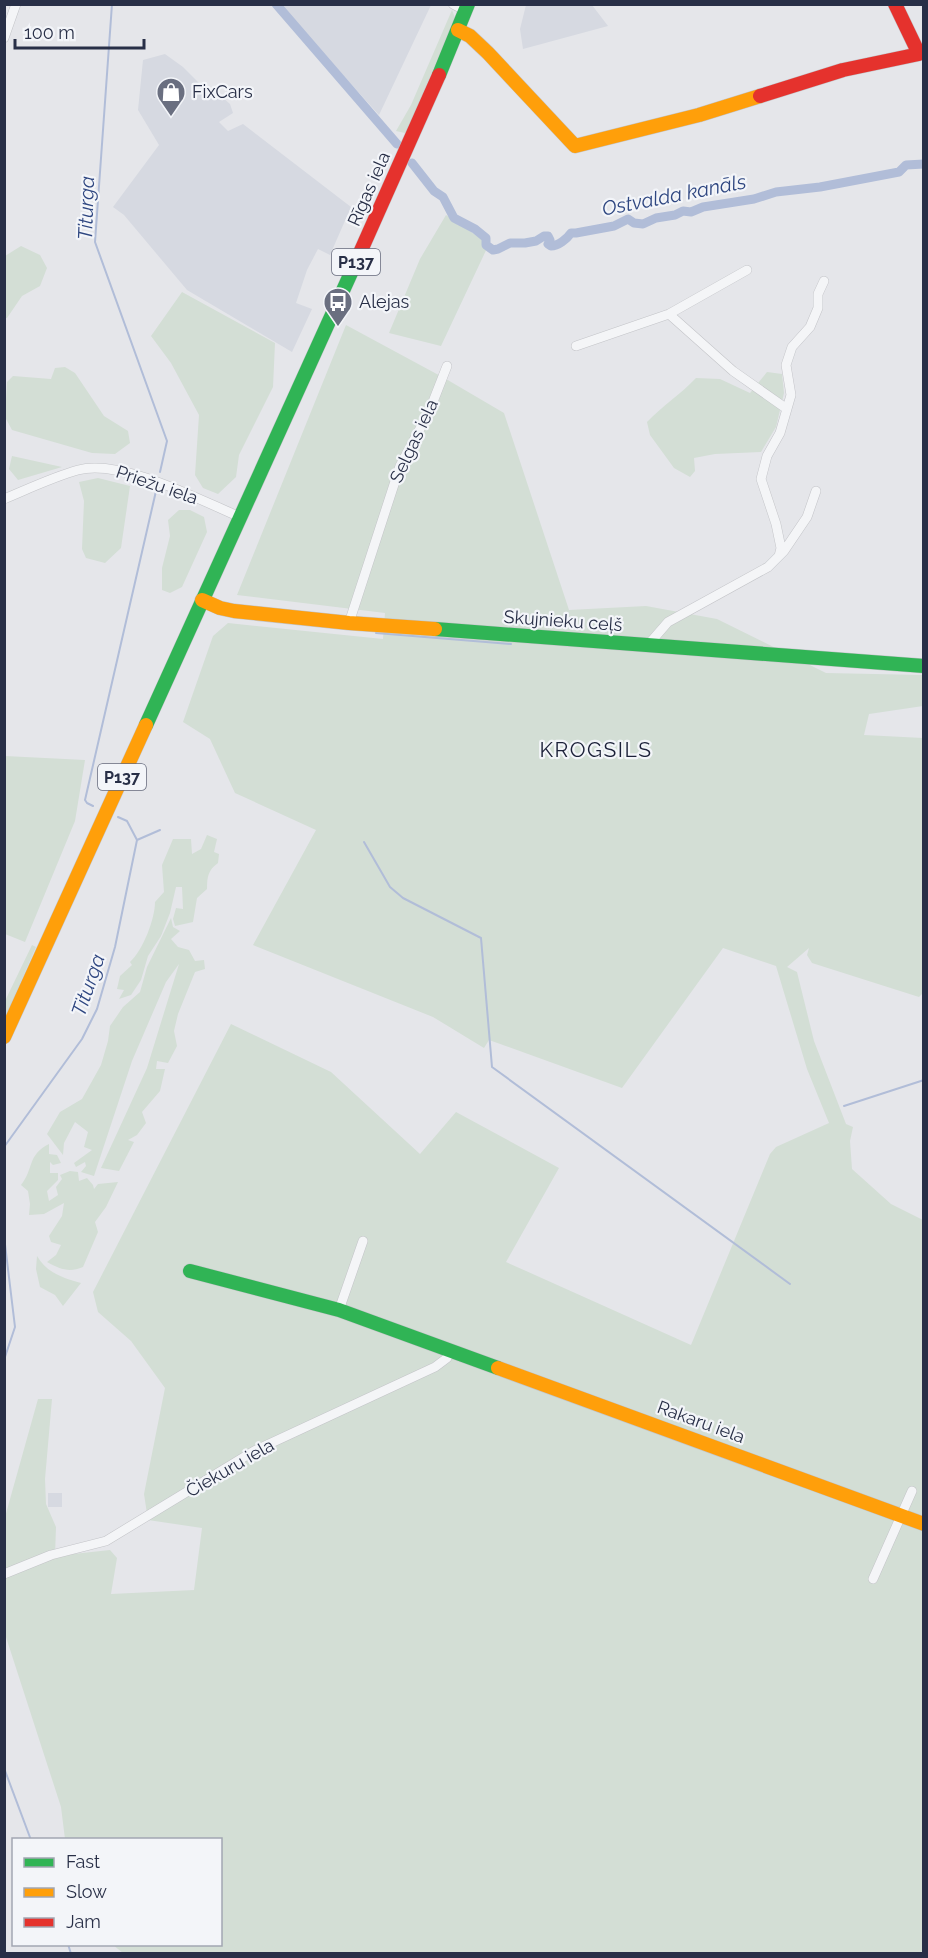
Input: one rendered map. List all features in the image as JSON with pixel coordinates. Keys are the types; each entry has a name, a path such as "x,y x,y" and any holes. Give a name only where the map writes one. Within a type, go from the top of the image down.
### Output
{"street":[{"path":"4,38 16,4"},
{"path":"453,4 467,8"},
{"path":"458,30 470,36 489,53 575,146 699,115 843,70 920,54 895,4"},
{"name":"Rīgas iela","path":"240,517 418,124 467,8"},
{"path":"576,346 669,314 747,270"},
{"path":"779,556 781,548 776,524 761,479 767,456 780,434 787,409 790,395 786,365 792,347 810,327 818,308 818,294 824,281"},
{"path":"669,314 733,371 787,409"},
{"name":"Selgas iela","path":"350,623 400,466 429,412 447,366"},
{"name":"Priežu iela","path":"4,499 79,470 98,467 144,477 240,517"},
{"path":"648,645 668,622 768,567 779,556 807,517 816,491"},
{"name":"P137","path":"4,1037 240,517"},
{"name":"Skujnieku ceļš","path":"202,600 234,611 350,623 924,666"},
{"path":"339,1310 363,1241"},
{"name":"Rakaru iela","path":"189,1271 339,1310 924,1524"},
{"name":"Čiekuru iela","path":"4,1574 51,1555 106,1541 254,1451 435,1367 447,1358 450,1351"},
{"path":"873,1580 912,1491"}],"shaded area":[{"path":"280,5 431,5 379,115"},
{"path":"526,5 592,5 608,26 523,49 520,29"},
{"path":"452,10 455,18 407,131 405,133 396,131 411,105"},
{"path":"165,54 183,67 208,92 213,89 230,104 233,113 219,122 228,131 243,124 351,207 330,255 318,249 307,270 296,303 312,309 292,352 187,290 124,215 113,207 159,145 138,110 143,60"},
{"path":"446,215 489,244 441,346 389,333 420,259"},
{"path":"21,246 40,255 47,268 40,286 22,296 7,318 4,318 5,256"},
{"path":"182,292 275,343 273,387 239,455 236,477 218,494 203,488 195,475 199,415 171,363 151,336"},
{"path":"346,325 504,413 569,610 646,606 717,619 826,673 923,675 923,706 869,714 864,735 923,738 923,993 919,997 812,963 807,955 809,948 787,967 797,972 814,1041 846,1124 853,1127 850,1141 852,1169 891,1204 923,1220 923,1953 123,1953 114,1946 222,1946 222,1838 65,1838 61,1807 5,1634 5,1517 38,1399 52,1399 45,1479 46,1504 56,1527 55,1556 110,1550 117,1558 111,1594 194,1590 202,1528 148,1520 144,1494 165,1388 131,1341 98,1312 93,1292 231,1024 331,1072 420,1154 456,1112 559,1168 506,1262 691,1345 770,1154 776,1147 829,1123 807,1069 776,966 723,948 622,1088 489,1040 484,1048 433,1017 253,945 316,830 235,793 210,739 183,722 213,636 228,623 383,639 385,613 237,595"},
{"path":"65,367 75,373 104,416 128,431 130,443 115,454 92,453 12,430 5,417 7,382 13,376 51,379 55,368"},
{"path":"767,372 782,374 784,393 776,427 761,452 715,454 694,458 695,471 690,477 674,468 650,435 647,422 696,378 720,379 750,393"},
{"path":"12,456 62,467 18,480 9,469"},
{"path":"98,478 130,486 121,548 105,563 86,558 82,549 84,501 79,482"},
{"path":"179,510 190,510 204,517 207,532 182,587 170,593 162,590 162,568 170,536 168,520"},
{"path":"5,756 85,760 75,821 25,942 5,934"},
{"path":"207,835 217,839 214,852 219,854 218,863 209,874 207,889 197,898 193,922 175,926 173,919 176,908 183,909 182,887 176,887 170,913 161,936 148,956 141,980 131,995 119,999 124,990 117,989 120,976 132,965 130,962 144,942 151,925 155,902 164,892 162,865 173,839 191,839 192,854 201,849"},
{"path":"171,918 173,927 180,931 171,939 178,947 189,950 195,961 204,960 205,969 195,972 178,1014 174,1031 177,1046 168,1063 157,1061 156,1069 165,1069 160,1091 142,1112 146,1123 137,1135 128,1140 134,1142 119,1171 101,1168 147,1068 179,964 166,982 132,1061 94,1176 81,1172 86,1166 85,1162 76,1167 74,1163 92,1150 84,1147 88,1132 75,1122 64,1143 63,1155 47,1134 60,1112 82,1099 101,1065 110,1026 123,1007 140,992 147,967"},
{"path":"32,945 36,947 5,1018 5,1001"},
{"path":"49,1144 49,1154 57,1155 61,1163 53,1165 50,1162 50,1173 58,1173 58,1180 47,1191 49,1201 58,1195 56,1187 62,1179 60,1175 70,1171 78,1172 79,1181 87,1178 94,1189 98,1184 118,1182 106,1207 95,1222 98,1232 83,1267 78,1269 56,1267 47,1262 56,1255 61,1245 51,1242 49,1236 62,1216 64,1203 44,1214 29,1215 28,1191 21,1185 37,1153"},
{"path":"37,1256 51,1271 81,1283 63,1306 55,1295 40,1287 36,1269"},
{"path":"48,1493 62,1493 62,1507 48,1507"}],"waterway":[{"name":"Titurga","path":"112,4 95,242 167,441 160,472"},
{"name":"Ostvalda kanāls","path":"276,4 397,144"},
{"name":"Ostvalda kanāls","path":"412,163 434,191 443,197 454,218 475,229 486,238 486,245 493,250 510,243 536,241 544,236 548,236 550,240 548,244 554,246 571,233 614,226 628,219 634,223 643,224 683,211 691,212 703,207 754,199 776,192 820,187 899,172 906,165 924,164"},
{"name":"Titurga","path":"93,806 85,800 156,491"},
{"path":"376,633 511,644"},
{"name":"Titurga","path":"4,1147 82,1039 97,1009 115,947 137,840 127,821 118,817"},
{"path":"137,840 160,830"},
{"path":"364,842 390,887 403,898 481,938 492,1067 790,1284"},
{"path":"844,1106 924,1080"},
{"name":"Titurga","path":"4,1236 15,1327 4,1360"},
{"name":"Titurga","path":"4,1768 30,1838"},
{"name":"Titurga","path":"69,1946 71,1954"}],"traffic: fast":[{"path":"439,75 468,4"},
{"path":"146,725 355,264"},
{"path":"435,629 924,666"},
{"path":"190,1271 339,1310 498,1368"}],"traffic: slow":[{"path":"458,30 470,36 488,53 575,146 699,115 760,96"},
{"path":"202,600 234,611 435,629"},
{"path":"4,1037 146,725"},
{"path":"498,1368 924,1524"}],"traffic: jam":[{"path":"760,96 843,70 919,54 895,4"},
{"path":"355,264 439,75"}],"place":[{"name":"FixCars","path":"171,118"},
{"name":"Alejas","path":"338,328"}],"district":[{"name":"KROGSILS","path":"596,750"}]}
